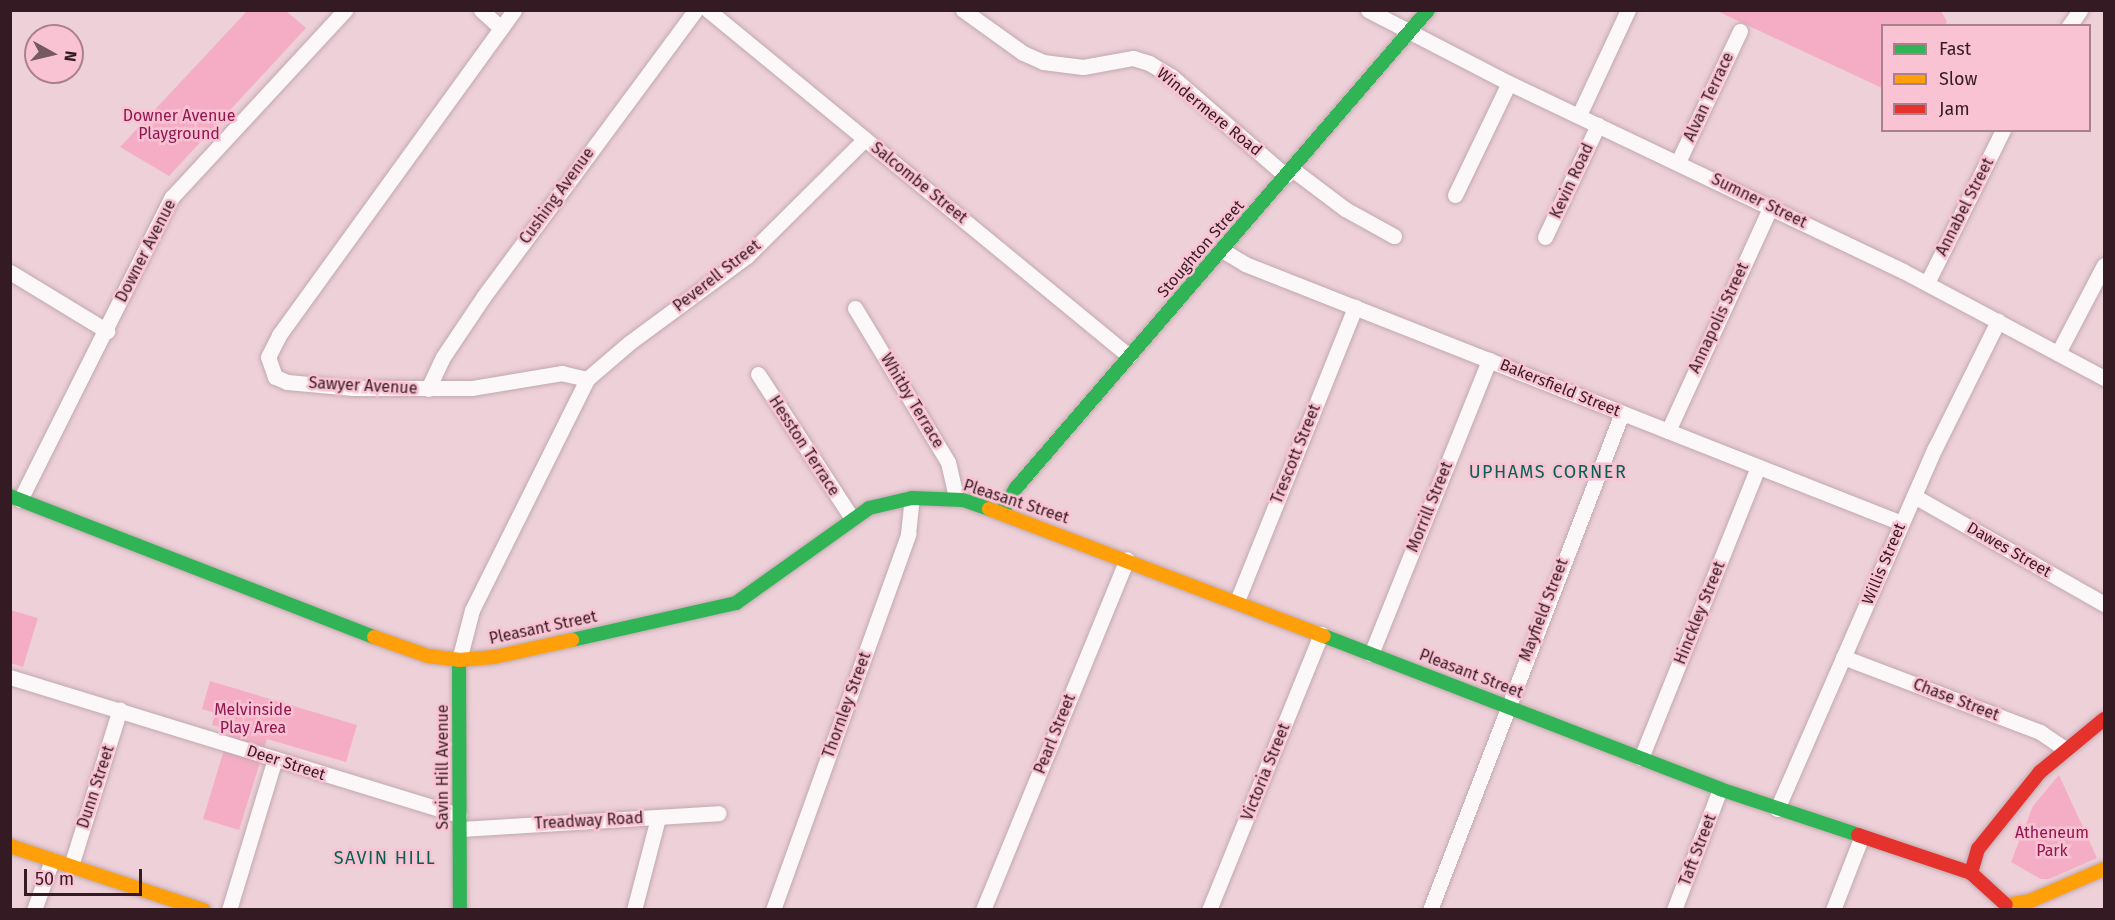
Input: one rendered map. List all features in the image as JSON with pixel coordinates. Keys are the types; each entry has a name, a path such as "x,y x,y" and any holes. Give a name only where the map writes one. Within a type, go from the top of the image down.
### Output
{"main road":[{"name":"Stoughton Street","path":"1002,512 1016,488 1428,10"},
{"name":"Pleasant Street","path":"15,498 383,640 428,656 459,660 495,657 736,603 852,518 879,504 912,498 956,498 1002,512 1127,559 1720,789 1971,873 2005,907"},
{"name":"Savin Hill Avenue","path":"459,660 460,909"},
{"path":"1971,873 1978,849 2028,785 2064,748 2104,719"},
{"path":"10,846 204,909"},
{"path":"2005,907 2030,901 2104,869"}],"street":[{"name":"Downer Avenue","path":"15,498 107,331 172,197 345,10"},
{"path":"481,10 501,28"},
{"name":"Sawyer Avenue","path":"514,10 286,325 268,357 275,377 287,382 353,388 471,388 562,374 587,379"},
{"name":"Cushing Avenue","path":"428,389 443,357 484,296 696,10"},
{"name":"Salcombe Street","path":"708,10 1129,356"},
{"name":"Windermere Road","path":"963,10 1023,53 1043,62 1083,67 1132,58 1149,63 1171,76 1289,172 1345,209 1394,236"},
{"name":"Sumner Street","path":"1368,10 1509,83 1771,206 1927,283 2104,378"},
{"path":"1579,116 1628,10"},
{"path":"2070,24 2080,10"},
{"name":"Alvan Terrace","path":"1678,162 1740,31"},
{"path":"1455,195 1509,83"},
{"name":"Kevin Road","path":"1545,237 1598,124"},
{"name":"Annabel Street","path":"1927,283 2002,132"},
{"name":"Peverell Street","path":"587,379 747,256 865,139"},
{"name":"Annapolis Street","path":"1668,431 1771,206"},
{"name":"Bakersfield Street","path":"1222,250 1245,264 1901,523"},
{"path":"2058,353 2104,265"},
{"path":"10,272 107,331"},
{"name":"Trescott Street","path":"1237,602 1355,307"},
{"name":"Whitby Terrace","path":"855,308 948,462 956,498"},
{"name":"Willis Street","path":"1777,809 1901,523 1998,321"},
{"name":"Morrill Street","path":"1371,654 1489,360"},
{"name":"Hesston Terrace","path":"758,374 852,518"},
{"path":"459,660 472,610 587,379"},
{"name":"Mayfield Street","path":"1431,909 1507,706 1622,413"},
{"name":"Hinckley Street","path":"1641,758 1758,467"},
{"name":"Dawes Street","path":"1914,495 2102,598"},
{"name":"Thornley Street","path":"773,909 909,534 912,498"},
{"name":"Pearl Street","path":"983,909 1127,559"},
{"name":"Victoria Street","path":"1209,909 1322,634"},
{"name":"Chase Street","path":"1843,657 2040,732 2064,748"},
{"name":"Deer Street","path":"10,677 120,709 460,822"},
{"name":"Dunn Street","path":"71,866 120,709"},
{"path":"229,909 275,759"},
{"name":"Taft Street","path":"1674,909 1720,789"},
{"name":"Treadway Road","path":"460,822 658,818 719,813"},
{"path":"634,909 658,818"},
{"path":"1833,909 1861,838"},
{"path":"34,909 52,860"}],"green space":[{"name":"Downer Avenue Playground","path":"248,10 286,11 306,28 169,176 120,147"},
{"path":"1717,11 1941,11 1946,24 1881,24 1881,88"},
{"path":"10,610 38,618 23,667 11,663"},
{"name":"Melvinside Play Area","path":"210,681 357,725 346,762 267,739 239,830 203,819 230,730 212,725 215,713 202,709"},
{"name":"Atheneum Park","path":"2059,775 2097,858 2049,879 2041,879 2011,862 2033,806"}],"traffic: fast":[{"path":"1002,512 1016,488 1428,10"},
{"path":"10,496 374,637"},
{"path":"572,640 736,603 869,508 912,498 963,500 989,509"},
{"path":"1324,636 1720,789 1858,835"},
{"path":"459,660 460,910"}],"traffic: slow":[{"path":"989,509 1324,636"},
{"path":"374,637 428,656 459,660 494,657 572,640"},
{"path":"10,846 204,910"},
{"path":"2006,905 2030,901 2104,869"}],"traffic: jam":[{"path":"1971,873 1978,849 2040,772 2104,719"},
{"path":"1858,835 1971,873 2006,905"}],"district":[{"name":"UPHAMS CORNER","path":"1548,472"},
{"name":"SAVIN HILL","path":"385,858"}]}
